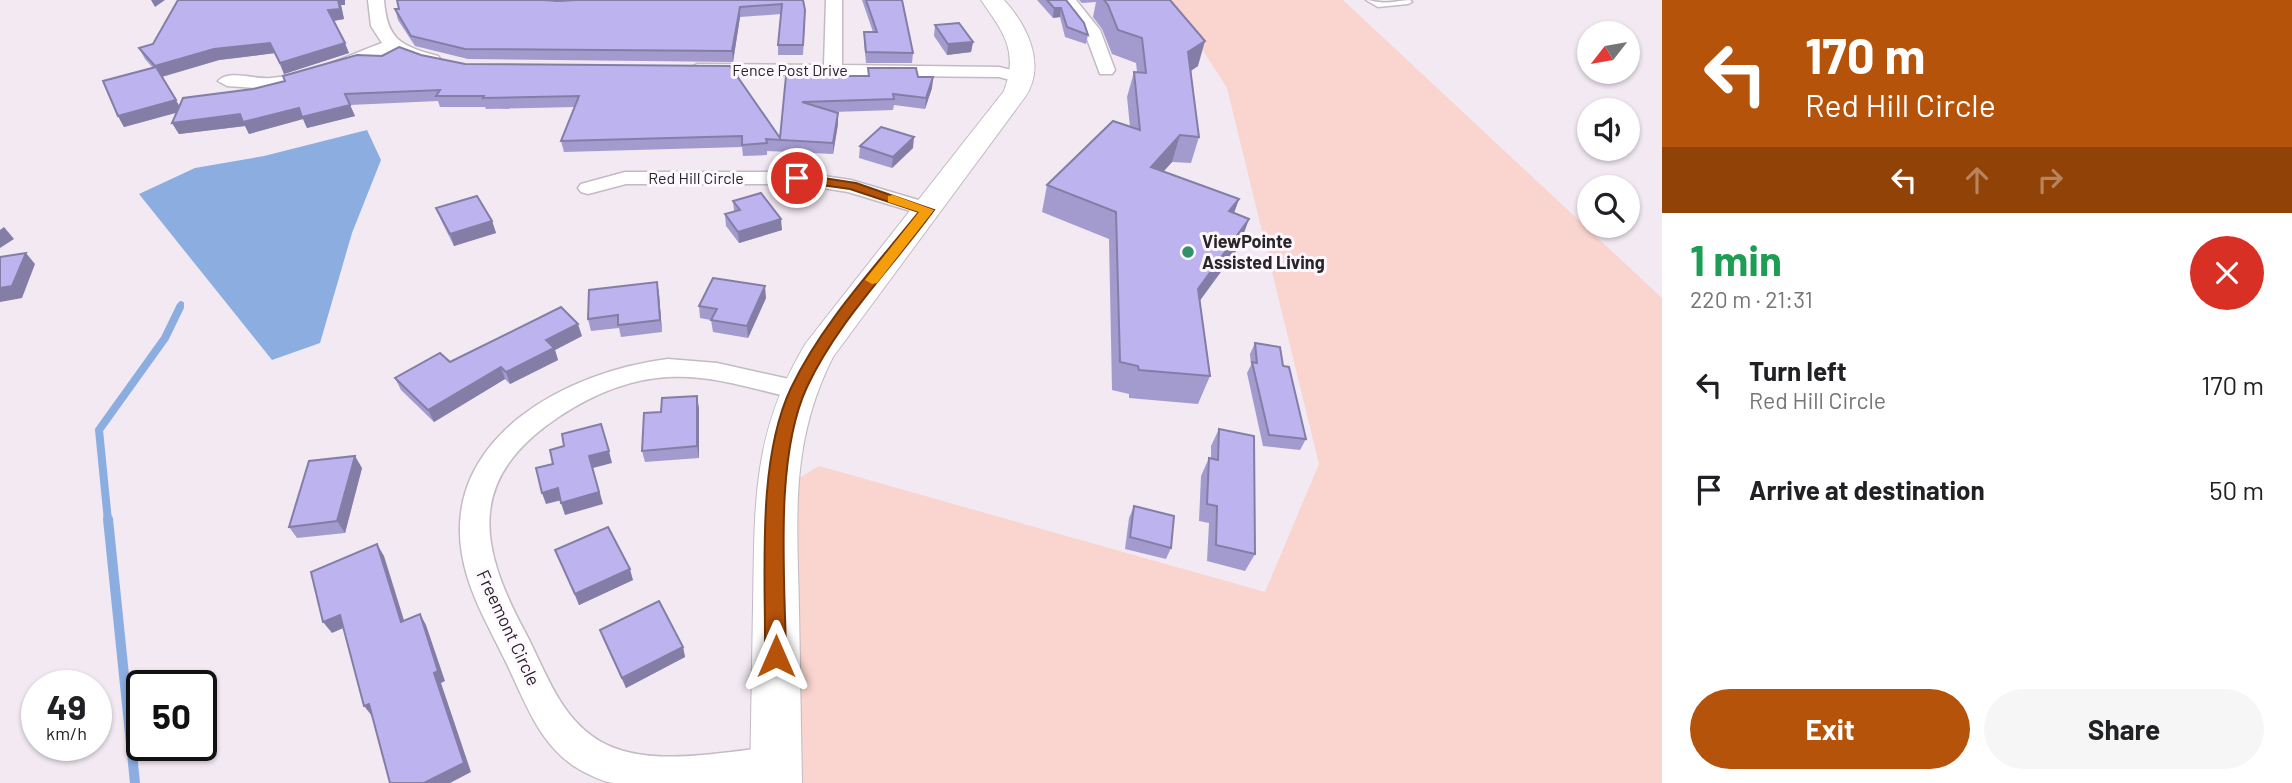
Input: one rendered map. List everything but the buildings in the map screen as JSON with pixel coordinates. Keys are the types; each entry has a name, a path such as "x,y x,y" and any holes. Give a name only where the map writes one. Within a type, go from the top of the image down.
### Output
{"main road":[{"path":"776,775 776,492 783,442 798,390 818,352 840,320 1005,110 1022,78 1021,43 1006,15 992,0"}],"street":[{"path":"376,0 378,28 393,45 423,57 456,65"},
{"path":"834,0 834,69"},
{"path":"1073,5 1102,8"},
{"path":"1073,5 1092,30 1106,70"},
{"path":"227,81 270,84 300,78 393,45"},
{"name":"Fence Post Drive","path":"676,69 999,72 1022,78"},
{"name":"Red Hill Circle","path":"588,188 625,178 797,178 851,186 927,210"},
{"name":"Freemont Circle","path":"776,775 658,774 617,767 579,749 553,725 479,569 474,538 472,477 535,420 599,384 632,374 667,368 703,369 798,390"}],"lane":[{"path":"1370,0 1378,5 1408,2 1405,0"}],"shaded area":[{"path":"1165,0 1343,0 1577,219 1577,238 1598,238 1662,298 1662,783 775,783 776,492 819,466 1265,592 1319,464 1227,88 1190,30"}],"water":[{"path":"367,130 381,160 352,233 320,343 272,360 139,194 195,168 264,156"}],"waterway":[{"path":"179,309 181,304"},
{"path":"108,521 99,430 165,338 180,307"},
{"path":"108,519 135,783"}],"slow traffic":[{"path":"872,280 927,210 893,199"}],"place":[{"name":"ViewPointe Assisted Living","path":"1188,252"}],"route":[{"path":"776,656 776,492 783,442 798,390 818,352 840,320 927,210 851,186 797,178"}]}
